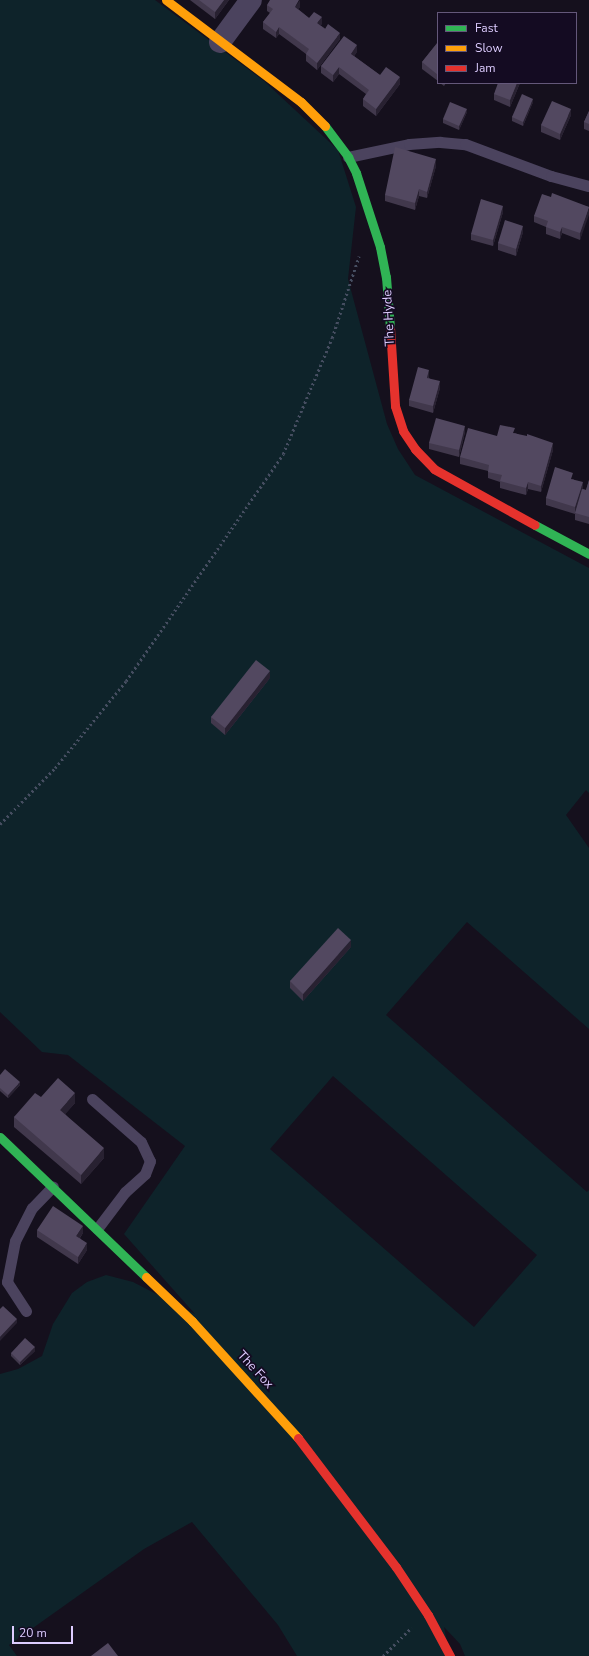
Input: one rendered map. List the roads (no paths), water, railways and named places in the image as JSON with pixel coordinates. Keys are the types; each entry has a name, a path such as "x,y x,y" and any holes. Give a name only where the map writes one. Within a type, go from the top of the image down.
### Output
{"street":[{"name":"The Hyde","path":"166,0 301,102 326,127 348,158 356,173 372,216 386,277 391,382 395,406 403,431 415,449 434,469 589,554"},
{"path":"220,42 251,0"},
{"name":"The Fox","path":"0,1137 53,1186 192,1321 299,1439 358,1514 428,1616 450,1656"}],"lane":[{"path":"348,158 409,144 440,142 465,144 551,176 589,186"},
{"path":"92,1099 141,1142 150,1161 145,1174 125,1192 97,1229"},
{"path":"26,1311 7,1282 15,1241 32,1208 53,1186"}]}
